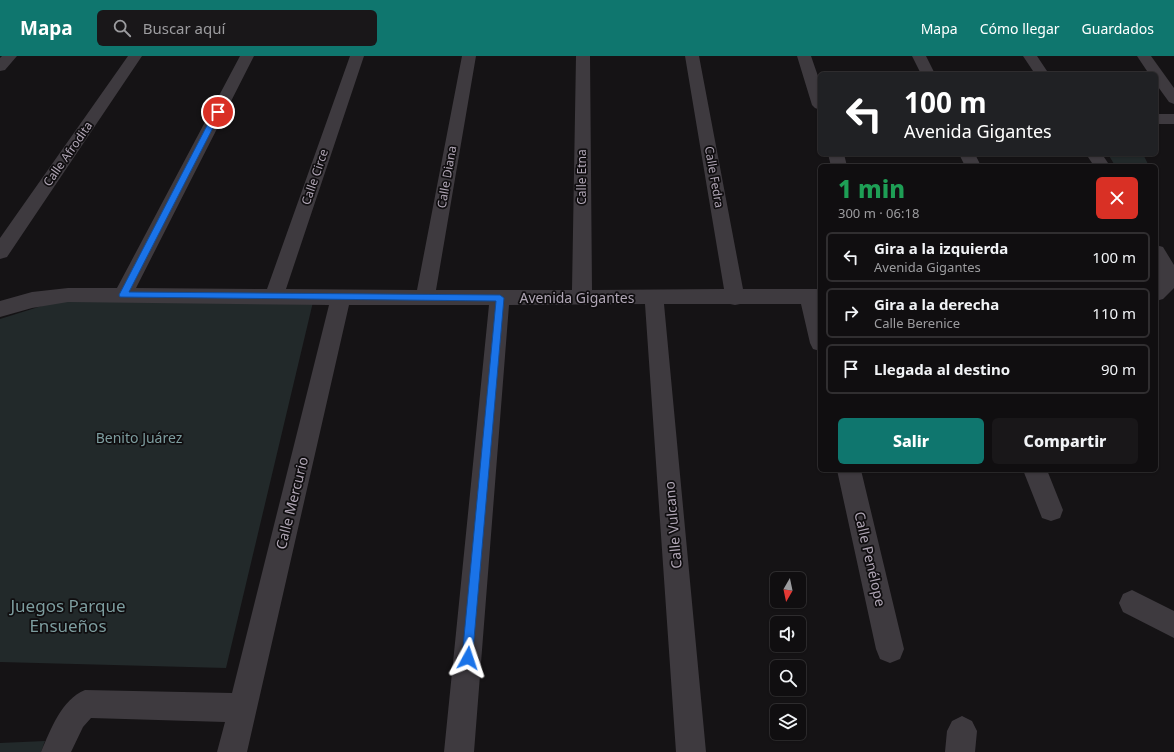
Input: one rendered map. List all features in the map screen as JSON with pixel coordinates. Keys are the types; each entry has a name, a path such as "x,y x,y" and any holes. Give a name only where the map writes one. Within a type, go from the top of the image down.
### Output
{"street":[{"path":"0,67 10,56"},
{"name":"Calle Afrodita","path":"0,252 135,56"},
{"path":"123,295 247,56"},
{"name":"Calle Circe","path":"274,297 357,56"},
{"name":"Calle Diana","path":"425,298 469,56"},
{"name":"Calle Etna","path":"582,298 583,56"},
{"name":"Calle Fedra","path":"692,56 735,298"},
{"path":"804,56 818,99"},
{"path":"919,56 927,72"},
{"path":"1030,56 1041,72"},
{"path":"1144,56 1155,72"},
{"path":"1158,76 1174,99"},
{"path":"1158,119 1174,119"},
{"path":"1158,255 1166,268 1168,282 1158,293"},
{"name":"Avenida Gigantes","path":"0,310 32,300 68,295 341,298 735,298 815,296"},
{"path":"815,296 818,324"},
{"path":"1158,296 1174,303"},
{"name":"Calle Mercurio","path":"232,752 341,298"},
{"path":"459,752 500,298"},
{"name":"Calle Vulcano","path":"654,298 691,752"},
{"name":"Calle Penélope","path":"849,472 890,649"},
{"path":"1036,472 1051,510"},
{"path":"1132,603 1174,625"},
{"path":"56,752 72,717 85,704 242,708"}],"green space":[{"path":"1109,156 1144,156 1148,164 1114,164"},
{"name":"Benito Juárez","path":"64,299 313,302 226,668 0,662 0,319"},
{"path":"45,741 41,752 0,752 0,743"}],"route":[{"path":"218,112 123,295 500,298 468,658"}],"park label":[{"name":"Juegos Parque Ensueños","path":"68,616"}]}
